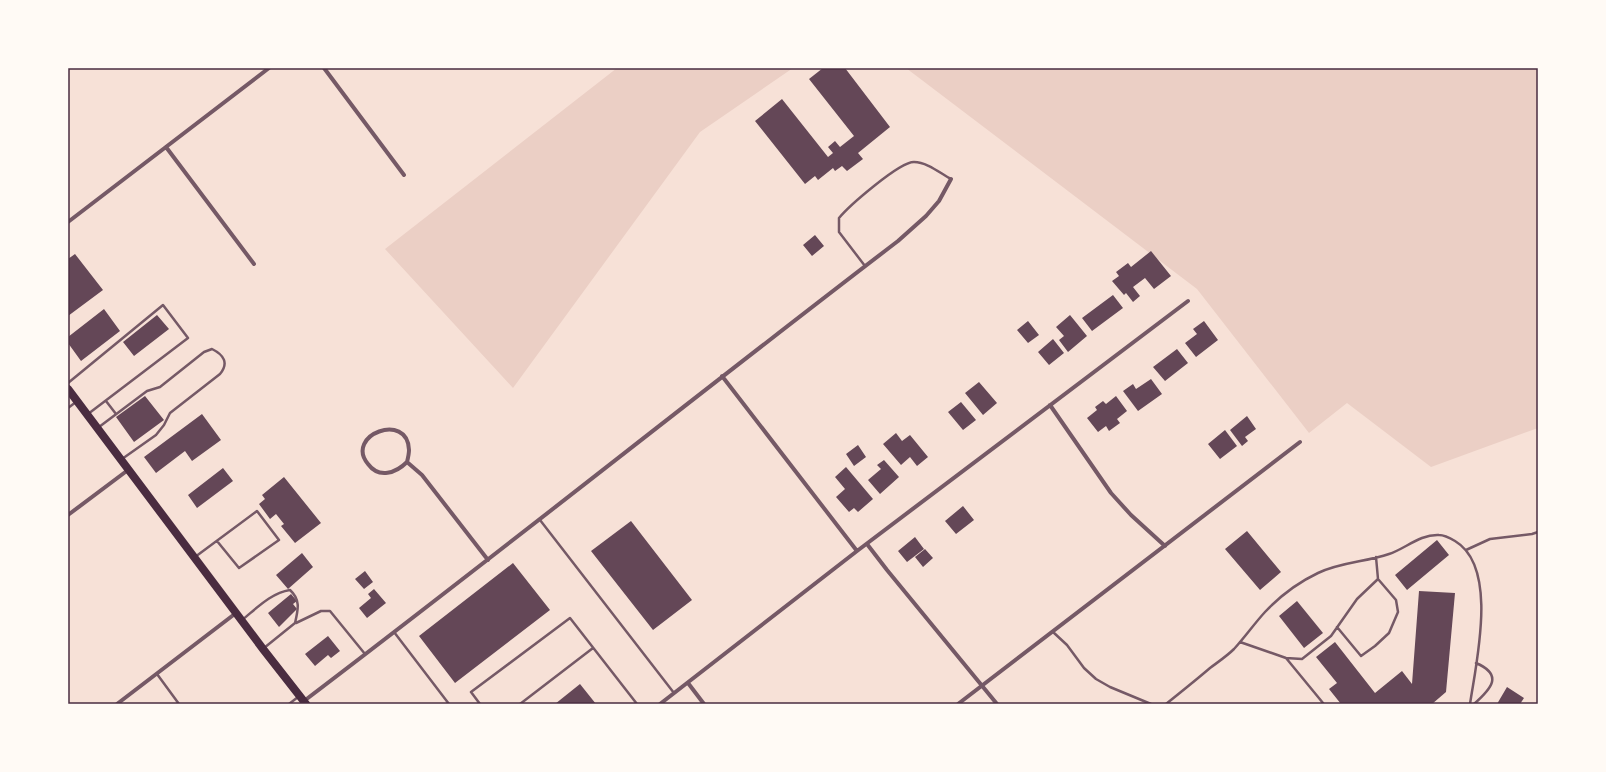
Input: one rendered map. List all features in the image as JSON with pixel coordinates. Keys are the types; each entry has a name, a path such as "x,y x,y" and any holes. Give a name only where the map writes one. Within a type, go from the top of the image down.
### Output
{"main road":[{"path":"68,389 303,700"}],"street":[{"path":"68,222 269,68"},
{"path":"324,68 404,175"},
{"path":"166,147 254,264"},
{"path":"303,700 540,520 722,376 898,241 926,216 939,201 951,179"},
{"path":"660,704 857,551 1188,301"},
{"path":"722,376 857,551"},
{"path":"1050,405 1111,493 1131,515 1165,546"},
{"path":"383,429 398,432 404,436 408,442 408,462 400,469 393,472 378,472 365,462 363,453 364,445 374,433 383,429"},
{"path":"958,704 1300,442"},
{"path":"408,462 422,475 488,560"},
{"path":"68,515 129,470"},
{"path":"867,544 997,704"},
{"path":"117,704 236,613"},
{"path":"688,683 704,704"}],"lane":[{"path":"865,266 839,232 838,218 847,208 902,166 914,162 927,165 951,179"},
{"path":"68,383 163,305 188,338 87,415"},
{"path":"97,428 147,392 160,387 204,352 212,349 221,353 225,360 224,369 220,374 170,413 164,425 156,435 121,460"},
{"path":"68,408 77,401"},
{"path":"106,401 116,414"},
{"path":"194,557 216,541 257,512 279,540 239,568 216,541"},
{"path":"540,520 674,693"},
{"path":"1466,550 1490,539 1538,532"},
{"path":"1166,704 1233,650 1265,612 1281,597 1301,582 1336,566 1389,554 1418,539 1429,535 1439,535 1449,537 1466,550 1475,564 1479,578 1482,598 1481,619 1470,704"},
{"path":"1337,627 1361,656 1389,633 1398,612 1396,600 1378,579 1376,557"},
{"path":"1240,642 1286,658 1302,659 1331,636 1357,599 1378,579"},
{"path":"242,620 273,596 290,590 298,601 295,623"},
{"path":"263,649 295,623 321,611 330,611 365,654"},
{"path":"480,704 471,692 570,618 637,704"},
{"path":"394,632 449,704"},
{"path":"1052,632 1068,645 1084,668 1096,679 1110,687 1151,704"},
{"path":"520,704 593,648"},
{"path":"1286,658 1323,703"},
{"path":"1474,704 1492,686 1493,678 1487,668 1476,663"},
{"path":"156,674 179,704"},
{"path":"289,704 303,700"}],"shaded area":[{"path":"617,68 793,68 700,132 513,388 385,249"},
{"path":"906,68 1538,68 1538,428 1431,467 1347,403 1309,433 1197,289"}],"building":[{"path":"823,68 845,68 890,127 858,153 863,159 847,171 842,166 835,171 833,168 818,180 815,176 805,184 755,121 782,99 828,157 833,153 828,147 835,141 840,147 854,136 809,79"},
{"path":"815,235 824,246 812,256 803,245"},
{"path":"1151,251 1171,276 1154,289 1145,278 1133,287 1140,296 1133,302 1126,293 1124,295 1112,281 1119,276 1116,272 1128,263 1131,267"},
{"path":"75,254 103,290 68,316 68,259"},
{"path":"1113,295 1123,308 1092,331 1082,318"},
{"path":"104,309 120,331 81,361 68,343 68,337"},
{"path":"157,315 169,329 134,356 123,342"},
{"path":"1070,315 1087,336 1068,352 1059,340 1064,336 1056,327"},
{"path":"1028,321 1039,335 1028,343 1017,330"},
{"path":"1204,321 1218,340 1196,357 1185,343 1197,334 1193,329"},
{"path":"1053,339 1064,353 1049,365 1038,352"},
{"path":"1177,349 1188,363 1165,381 1153,367"},
{"path":"1151,379 1162,394 1138,411 1123,391 1133,384 1136,389"},
{"path":"979,382 997,403 983,415 965,393"},
{"path":"145,396 164,420 134,442 116,417"},
{"path":"1116,396 1127,411 1117,419 1120,423 1109,431 1106,426 1098,432 1087,418 1097,410 1095,407 1103,401 1106,404"},
{"path":"961,402 976,420 963,430 948,412"},
{"path":"202,414 221,440 192,461 185,451 156,473 144,457"},
{"path":"1247,416 1256,429 1245,437 1248,441 1242,446 1230,430"},
{"path":"1225,430 1237,446 1220,459 1208,444"},
{"path":"896,433 902,441 910,435 928,457 917,466 910,457 901,465 883,444"},
{"path":"858,445 866,457 854,466 846,454"},
{"path":"884,460 899,477 880,494 868,480 881,469 877,465"},
{"path":"846,467 873,499 858,512 854,508 849,512 836,497 845,489 835,477"},
{"path":"223,468 233,481 197,508 188,495"},
{"path":"284,477 321,523 295,543 281,526 284,524 276,514 270,519 259,504 265,499 262,495"},
{"path":"963,506 974,520 956,534 945,521"},
{"path":"631,521 692,600 653,630 591,551"},
{"path":"1247,531 1281,572 1260,590 1225,549"},
{"path":"915,537 924,549 907,562 898,551"},
{"path":"1437,540 1449,555 1407,590 1395,575"},
{"path":"925,549 933,558 923,567 915,557"},
{"path":"302,553 313,567 288,589 276,575"},
{"path":"513,563 550,610 455,683 419,636"},
{"path":"365,571 373,582 364,589 355,579"},
{"path":"374,589 386,603 367,618 359,608 371,598 368,594"},
{"path":"1419,591 1455,593 1446,692 1432,704 1341,704 1329,689 1337,683 1316,657 1335,642 1375,693 1402,671 1412,684"},
{"path":"291,594 297,601 293,604 297,609 279,627 268,613"},
{"path":"1297,601 1323,633 1304,648 1279,616"},
{"path":"328,636 340,651 331,658 328,655 315,666 305,654"},
{"path":"580,684 596,704 555,704"},
{"path":"1507,687 1524,698 1520,704 1497,704"}]}
